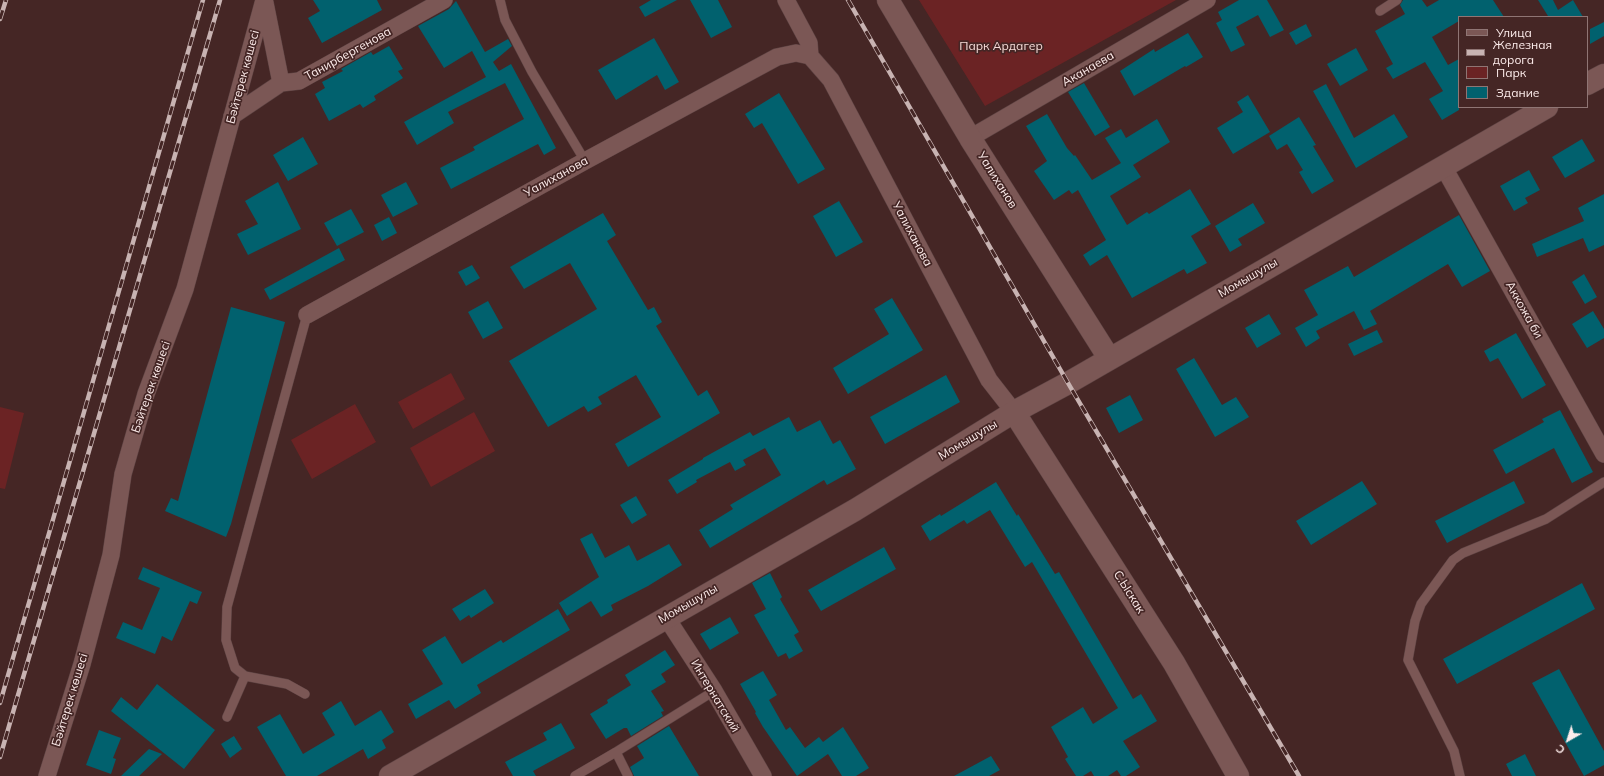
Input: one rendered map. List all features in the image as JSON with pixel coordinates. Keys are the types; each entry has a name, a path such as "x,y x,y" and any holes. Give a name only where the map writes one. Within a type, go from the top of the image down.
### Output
{"main road":[{"name":"Уалиханов","path":"888,0 970,138 1109,358"},
{"path":"1588,83 1604,75"},
{"name":"Момышулы","path":"390,776 855,510 1014,412 1068,383 1545,108"},
{"name":"С.Ыскак","path":"1014,412 1174,663 1238,776"}],"street":[{"path":"264,0 281,83"},
{"name":"Бәйтерек көшесі","path":"47,776 82,664 111,555 123,474 146,394 185,289 264,0"},
{"name":"Танирбергенова","path":"232,116 281,83 299,81 444,0"},
{"name":"Уалиханова","path":"786,0 809,43 810,56"},
{"name":"Аканаева","path":"970,138 1207,0"},
{"name":"Уалиханова","path":"307,315 585,161 777,57 796,53 810,56 831,80 990,380 1014,412"},
{"name":"Аккожа би","path":"1443,166 1603,449"},
{"name":"Интернатский","path":"666,617 714,691 763,776"}],"lane":[{"path":"500,0 505,20 532,72 585,161"},
{"path":"1380,11 1397,0"},
{"path":"305,694 287,684 245,676 235,668 226,640 227,607 307,315"},
{"path":"1460,776 1454,751 1408,660 1415,621 1421,604 1453,560 1464,553 1546,519 1604,482"},
{"path":"227,717 245,676"},
{"path":"575,776 714,691"},
{"path":"616,752 628,776"}],"green space":[{"name":"Парк Ардагер","path":"919,0 1176,0 985,106"},
{"path":"451,373 465,399 413,429 398,402"},
{"path":"355,404 376,442 312,479 291,440"},
{"path":"0,407 24,413 5,489 0,488"},
{"path":"474,412 495,451 431,487 410,448"}],"building":[{"path":"313,0 377,0 382,10 322,43 308,18 320,11"},
{"path":"651,0 677,0 645,17 639,7"},
{"path":"690,0 718,0 732,27 711,38"},
{"path":"1239,0 1267,0 1284,30 1270,37 1258,15 1236,27 1245,45 1231,52 1216,23 1222,20 1218,12"},
{"path":"1403,0 1422,0 1427,7 1439,0 1493,0 1503,16 1458,16 1458,22 1432,37 1448,65 1458,60 1459,110 1442,120 1429,99 1443,91 1425,62 1393,79 1386,68 1393,64 1375,31 1405,14 1400,5"},
{"path":"1538,0 1553,0 1558,10 1573,0 1582,16 1548,16"},
{"path":"456,1 485,52 508,39 512,46 493,62 499,71 511,64 556,148 544,155 538,144 451,189 440,168 475,150 473,147 524,119 505,83 448,112 454,123 417,145 404,122 486,77 472,51 444,68 418,26 449,9"},
{"path":"1604,22 1604,36 1590,44 1590,29"},
{"path":"1306,24 1312,36 1296,45 1289,33"},
{"path":"1188,33 1203,57 1134,96 1120,71 1154,49 1155,52"},
{"path":"654,38 679,82 665,90 657,75 616,100 598,70"},
{"path":"389,46 403,69 398,71 403,78 374,96 376,100 363,108 360,104 329,121 315,94 325,88 322,82 343,71 341,69 371,52 373,55"},
{"path":"1356,48 1368,70 1340,86 1327,64"},
{"path":"1084,83 1110,127 1095,136 1068,92"},
{"path":"1326,84 1354,138 1394,114 1408,137 1356,168 1313,91"},
{"path":"779,93 825,169 798,184 762,123 754,128 745,114"},
{"path":"1248,95 1270,132 1233,154 1217,128 1243,112 1237,102"},
{"path":"1047,114 1067,148 1074,156 1075,155 1092,180 1121,163 1105,138 1121,129 1126,138 1157,119 1170,142 1133,165 1141,177 1110,196 1127,225 1147,212 1149,214 1190,189 1211,224 1191,236 1207,263 1187,274 1184,269 1132,298 1107,255 1090,266 1083,255 1106,240 1078,190 1072,194 1069,190 1054,200 1034,171 1047,161 1026,126"},
{"path":"1299,117 1316,145 1313,146 1334,181 1312,194 1299,172 1303,170 1287,144 1277,150 1269,136"},
{"path":"303,137 318,164 288,181 273,155"},
{"path":"1582,139 1595,161 1565,178 1552,157"},
{"path":"1529,170 1540,190 1525,198 1528,203 1514,211 1500,186"},
{"path":"278,182 301,229 248,255 237,234 258,224 245,201"},
{"path":"406,182 418,204 393,217 381,195"},
{"path":"1604,194 1604,245 1589,252 1583,238 1537,257 1532,244 1584,221 1578,208"},
{"path":"839,201 863,242 836,257 813,216"},
{"path":"1253,203 1265,223 1238,239 1242,245 1230,252 1215,226"},
{"path":"351,209 364,232 337,246 324,223"},
{"path":"603,213 616,235 607,241 648,310 654,307 662,322 656,326 698,396 707,390 720,413 628,467 615,444 661,417 636,375 598,397 602,404 588,412 584,406 548,427 509,361 597,309 570,263 524,289 510,267"},
{"path":"1459,215 1490,271 1462,287 1448,264 1370,311 1377,324 1364,330 1354,311 1316,331 1320,338 1306,347 1295,328 1318,315 1304,290 1348,266 1354,277"},
{"path":"389,217 397,233 382,241 374,225"},
{"path":"339,248 345,260 270,300 264,289"},
{"path":"472,265 480,278 466,286 458,272"},
{"path":"1584,274 1597,297 1585,304 1572,282"},
{"path":"892,298 923,350 848,394 833,368 889,334 874,309"},
{"path":"488,301 503,328 483,339 468,312"},
{"path":"231,307 285,322 231,524 226,537 165,511 171,498 178,501"},
{"path":"1593,311 1604,329 1604,338 1587,348 1572,324"},
{"path":"1269,314 1281,334 1257,348 1245,328"},
{"path":"1377,330 1383,342 1354,356 1348,344"},
{"path":"1516,333 1546,385 1522,399 1498,358 1490,362 1484,351"},
{"path":"1194,358 1222,405 1236,397 1249,417 1215,437 1176,369"},
{"path":"946,375 960,402 885,444 870,417"},
{"path":"1130,395 1143,420 1119,433 1106,408"},
{"path":"1560,410 1593,472 1572,483 1554,448 1506,474 1493,450 1544,422 1542,419"},
{"path":"789,417 797,432 820,420 833,444 840,440 856,469 827,485 824,480 710,548 699,530 733,509 730,505 781,475 765,448 743,460 746,465 735,471 730,462 696,480 697,482 677,494 668,480 703,458 750,432 753,436"},
{"path":"1362,481 1377,504 1311,545 1296,521"},
{"path":"1514,481 1525,503 1447,543 1435,521"},
{"path":"996,482 1017,516 1018,514 1055,574 1059,572 1133,699 1141,694 1157,721 1123,741 1140,767 1126,776 1121,776 1117,770 1108,776 1094,776 1091,771 1083,776 1076,776 1065,759 1068,757 1051,727 1083,707 1093,724 1118,708 1032,562 1025,567 990,510 967,524 964,520 930,541 921,526 940,514 941,516"},
{"path":"636,496 647,515 632,524 620,505"},
{"path":"592,533 605,558 629,545 637,561 669,544 682,565 648,586 611,605 613,610 601,617 591,601 567,616 559,603 599,577 580,539"},
{"path":"884,547 896,569 821,611 808,590"},
{"path":"143,567 202,592 197,604 190,601 172,641 162,636 155,654 116,638 123,622 142,630 160,588 138,579"},
{"path":"770,573 782,597 780,599 799,632 794,635 803,651 789,659 786,653 778,657 754,615 766,609 752,583"},
{"path":"1582,583 1595,609 1457,684 1443,659"},
{"path":"485,589 494,603 471,618 469,615 460,621 452,609"},
{"path":"558,609 570,630 477,685 481,693 455,709 449,700 416,719 408,704 443,684 422,650 445,636 462,664 501,640 503,643"},
{"path":"730,617 739,633 710,650 700,634"},
{"path":"665,650 675,665 661,674 666,682 651,691 664,711 661,712 663,716 631,736 627,728 624,728 606,739 590,714 608,703 607,700 631,685 625,675"},
{"path":"1559,669 1604,751 1604,765 1584,776 1532,683"},
{"path":"763,671 777,695 769,700 786,730 790,727 805,748 819,737 823,742 843,727 869,768 856,776 842,776 828,754 797,776 763,727 740,684"},
{"path":"157,684 215,730 184,769 111,711 121,697 137,710"},
{"path":"341,701 355,726 381,710 394,732 382,740 386,748 368,759 363,749 317,776 286,776 257,727 280,714 303,754 335,735 322,713"},
{"path":"561,723 575,748 533,771 536,776 513,776 505,762 547,740 543,733"},
{"path":"669,726 699,776 634,776 630,767 644,758 637,746"},
{"path":"99,730 121,738 113,758 116,759 111,774 86,765"},
{"path":"234,736 242,749 230,758 221,744"},
{"path":"149,749 162,754 139,776 121,776"},
{"path":"1525,754 1536,776 1512,776 1506,764"},
{"path":"991,756 1000,770 989,776 954,776"}],"railway":[{"path":"0,19 6,0"},
{"path":"0,703 203,0"},
{"path":"0,757 220,0"},
{"path":"848,0 1068,383 1299,776"}]}
